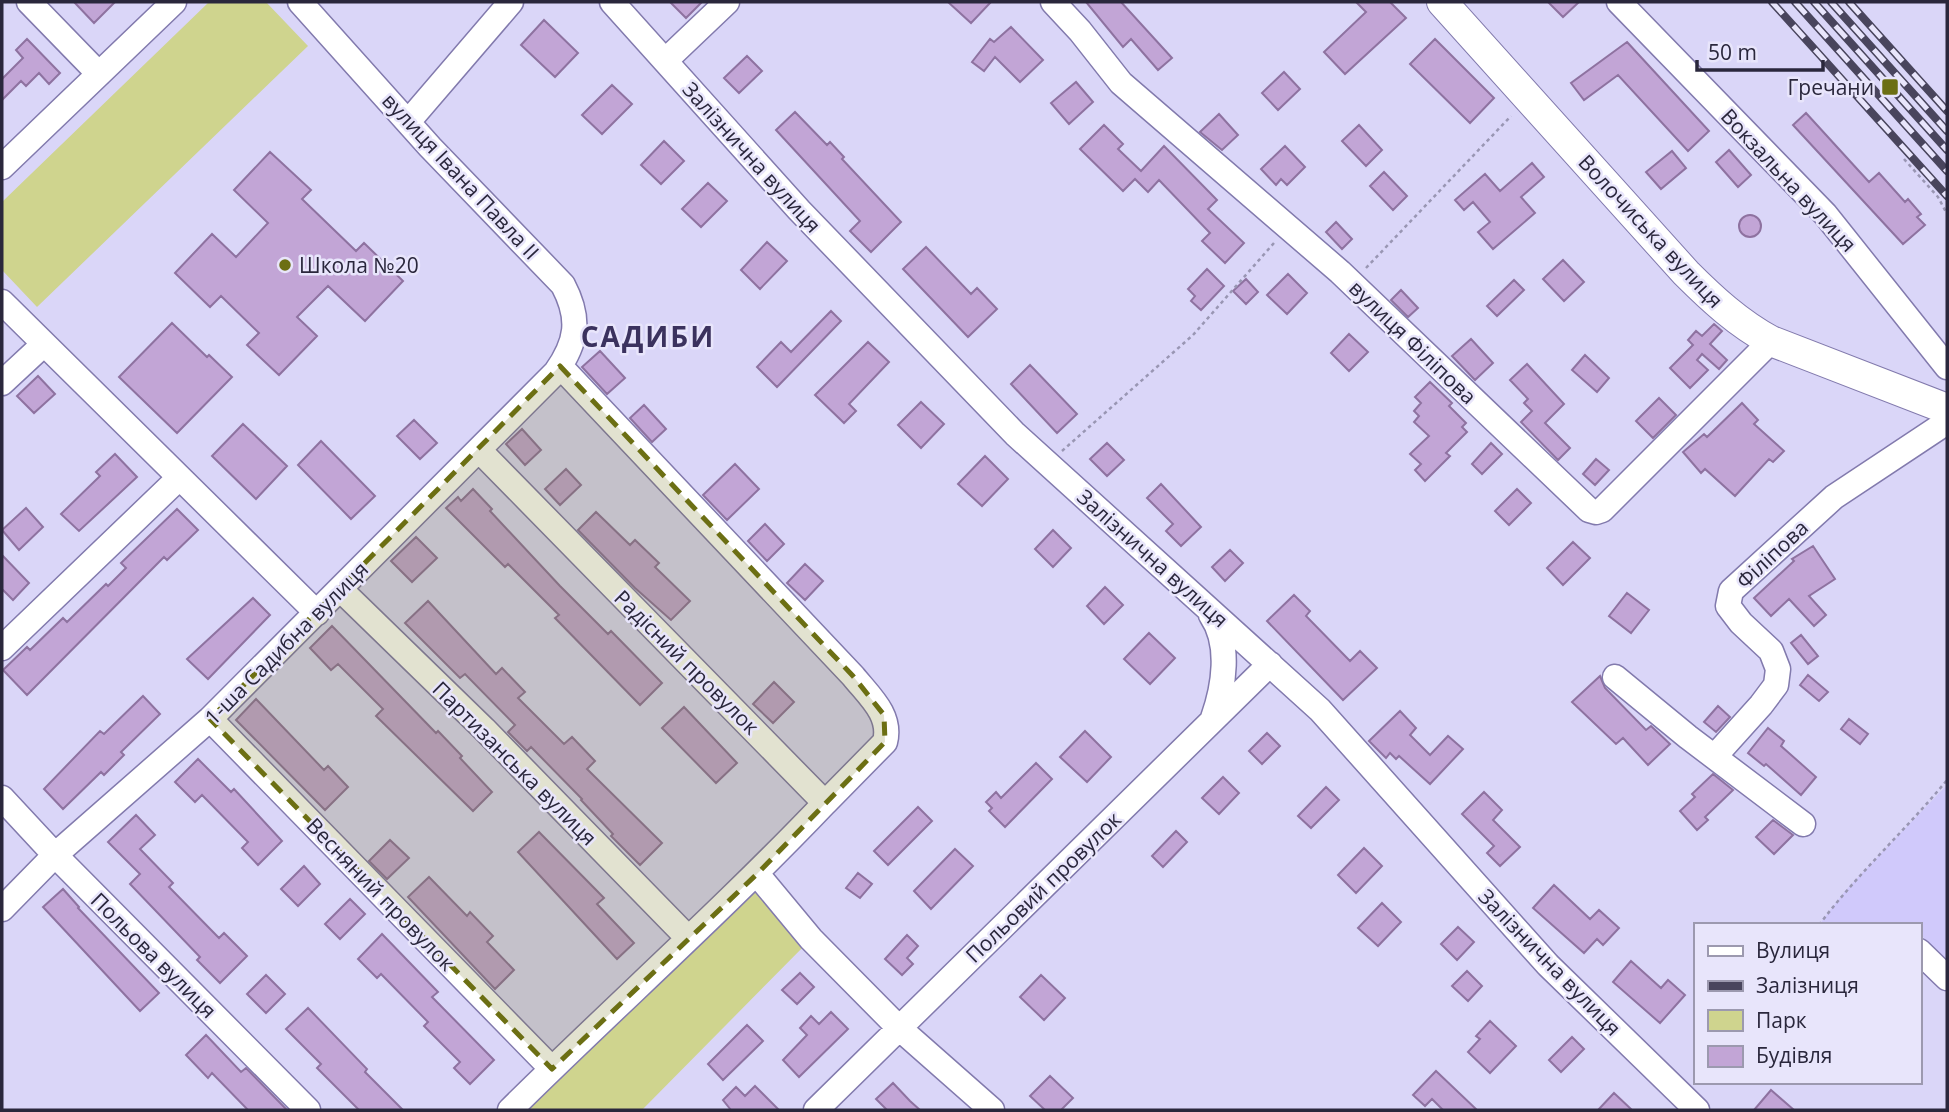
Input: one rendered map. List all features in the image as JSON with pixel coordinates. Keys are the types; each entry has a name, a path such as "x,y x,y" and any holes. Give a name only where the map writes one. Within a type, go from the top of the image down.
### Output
{"main road":[{"name":"Волочиська вулиця","path":"1442,2 1686,273 1725,310 1771,341 1947,409"}],"street":[{"path":"29,2 99,74"},
{"path":"2,167 174,2"},
{"name":"вулиця Івана Павла II","path":"300,2 408,122 564,285 572,301 575,333 570,352 560,366"},
{"path":"408,122 511,2"},
{"name":"Залізнична вулиця","path":"612,2 799,210 1015,434 1320,710 1548,965 1697,1110"},
{"path":"665,61 727,2"},
{"name":"вулиця Філіпова","path":"1053,2 1121,83 1351,282 1582,506 1596,512 1602,510 1771,341"},
{"name":"Вокзальна вулиця","path":"1619,2 1825,214 1947,367"},
{"path":"2,302 317,613"},
{"path":"2,383 44,344"},
{"path":"510,1110 757,874 885,742 888,732 884,715 853,676 560,366"},
{"name":"1-ша Садибна вулиця","path":"2,909 55,855 210,719 560,366"},
{"name":"Філіпова","path":"1715,756 1769,695 1776,685 1778,669 1771,652 1741,623 1728,606 1731,591 1834,496 1947,422"},
{"name":"Радісний провулок","path":"478,450 825,803"},
{"path":"2,648 179,478"},
{"name":"Партизанська вулиця","path":"340,589 484,729 688,938"},
{"path":"1203,603 1218,625 1223,645 1221,696 1211,722"},
{"name":"Польовий провулок","path":"816,1110 1270,664"},
{"path":"1615,677 1803,824"},
{"name":"Весняний провулок","path":"210,719 552,1069"},
{"name":"Польова вулиця","path":"2,798 308,1110"},
{"path":"757,874 811,939 899,1028 983,1107"},
{"path":"1921,953 1947,978"}],"path":[{"path":"1351,282 1436,197 1484,142 1530,99"},
{"path":"1904,159 1938,197 1947,214"},
{"path":"1048,463 1193,335 1288,227"},
{"path":"1821,923 1846,890 1918,815 1947,780"}],"highlighted area":[{"path":"560,366 853,676 884,715 885,742 757,874 552,1069 210,719"}],"shaded area":[{"path":"1947,785 1947,959 1921,935 1921,923 1821,923 1846,890"}],"green space":[{"path":"209,2 266,2 308,46 37,307 2,270 2,202"},
{"path":"757,874 811,939 642,1110 510,1110"}],"building":[{"path":"74,2 115,2 94,23"},
{"path":"670,2 702,2 686,18"},
{"path":"948,2 991,2 971,23"},
{"path":"1086,2 1121,2 1172,58 1158,70 1131,39 1123,47"},
{"path":"1356,2 1390,2 1406,18 1345,74 1324,52 1366,12"},
{"path":"1548,2 1579,2 1563,17"},
{"path":"544,20 578,53 555,77 521,45"},
{"path":"1011,27 1043,60 1020,82 995,57 984,71 972,62 990,39 994,42"},
{"path":"27,39 60,73 49,84 39,73 26,86 21,81 2,100 2,79 23,58 16,50"},
{"path":"1435,39 1494,98 1470,123 1410,64"},
{"path":"1627,42 1709,131 1688,151 1618,75 1584,100 1571,83"},
{"path":"747,56 762,71 739,93 724,78"},
{"path":"1284,72 1300,89 1278,110 1262,93"},
{"path":"1076,82 1093,102 1069,124 1051,103"},
{"path":"612,85 632,104 602,134 582,115"},
{"path":"795,112 827,145 830,142 844,157 842,159 901,222 871,252 850,231 860,221 776,130"},
{"path":"1806,113 1869,182 1879,173 1905,202 1908,199 1921,214 1917,217 1925,225 1903,244 1793,125"},
{"path":"1219,114 1238,135 1222,150 1200,132"},
{"path":"1104,125 1123,144 1118,149 1141,171 1164,146 1217,200 1208,209 1244,243 1225,263 1202,241 1210,233 1159,180 1148,192 1135,179 1123,191 1080,149"},
{"path":"1359,125 1382,150 1366,166 1342,141"},
{"path":"664,141 684,161 661,184 641,165"},
{"path":"1285,146 1305,167 1287,185 1281,179 1276,185 1261,169"},
{"path":"1729,150 1751,175 1738,187 1716,162"},
{"path":"1672,151 1686,168 1661,189 1646,172"},
{"name":"Школа №20","path":"270,152 311,190 302,199 356,251 364,243 403,281 365,321 328,286 297,317 317,336 279,375 247,345 259,333 221,296 210,307 175,273 212,234 236,257 268,223 234,190"},
{"path":"1532,163 1544,177 1521,197 1535,213 1493,249 1478,232 1490,222 1473,202 1464,210 1455,200 1485,174 1500,191"},
{"path":"1384,172 1407,196 1393,210 1370,186"},
{"path":"708,183 727,201 701,227 682,209"},
{"path":"1750,215 1758,218 1761,226 1758,234 1750,237 1742,234 1739,226 1742,218"},
{"path":"1336,222 1352,239 1342,249 1326,232"},
{"path":"767,242 787,261 760,289 741,270"},
{"path":"926,247 971,294 977,288 997,309 968,337 903,269"},
{"path":"1563,260 1584,282 1564,301 1543,279"},
{"path":"1207,269 1224,286 1201,310 1191,301 1195,296 1188,289"},
{"path":"1288,274 1307,293 1287,314 1267,295"},
{"path":"1246,279 1258,292 1246,304 1233,291"},
{"path":"1514,280 1524,290 1497,316 1487,306"},
{"path":"1401,290 1418,308 1408,317 1391,300"},
{"path":"831,311 841,321 777,387 757,367 781,342 791,352"},
{"path":"172,323 232,377 177,433 119,377"},
{"path":"1714,324 1722,331 1710,344 1727,360 1719,369 1702,354 1697,360 1708,370 1690,388 1670,368 1693,345 1688,340 1696,331 1702,336"},
{"path":"1349,334 1368,352 1349,371 1331,353"},
{"path":"1471,339 1493,363 1475,380 1452,356"},
{"path":"868,342 889,362 849,404 856,411 844,423 815,395"},
{"path":"600,351 625,378 607,394 582,367"},
{"path":"1585,355 1609,378 1597,392 1572,370"},
{"path":"1527,364 1564,404 1545,423 1570,448 1558,460 1521,422 1532,411 1524,403 1528,399 1510,380"},
{"path":"1030,365 1077,414 1057,433 1011,384"},
{"path":"38,376 55,394 34,413 17,396"},
{"path":"1430,382 1452,403 1449,406 1466,423 1462,427 1467,432 1446,453 1450,456 1425,481 1415,470 1421,464 1410,454 1429,436 1414,422 1419,416 1414,411 1421,403 1415,397"},
{"path":"1659,398 1676,415 1653,438 1636,421"},
{"path":"921,402 944,424 921,448 898,425"},
{"path":"1742,403 1758,420 1754,424 1784,451 1773,462 1769,459 1735,496 1705,469 1701,473 1683,452 1704,434 1707,437"},
{"path":"644,405 666,429 652,442 630,418"},
{"path":"414,420 437,443 420,459 397,436"},
{"path":"243,424 287,466 256,499 212,456"},
{"path":"522,429 541,450 525,465 506,444"},
{"path":"321,441 375,496 351,519 298,465"},
{"path":"1107,443 1124,460 1107,476 1090,459"},
{"path":"1491,443 1502,454 1482,474 1472,464"},
{"path":"115,454 137,477 79,531 61,514 100,476 96,472"},
{"path":"985,456 1008,479 982,506 958,484"},
{"path":"1596,459 1609,470 1595,485 1583,474"},
{"path":"735,464 759,489 727,520 703,495"},
{"path":"566,469 581,485 560,505 545,489"},
{"path":"1161,484 1201,527 1181,546 1166,531 1173,524 1147,498"},
{"path":"473,489 560,586 608,634 611,631 662,683 640,705 555,618 559,615 508,564 505,567 446,508 458,497 461,501"},
{"path":"1517,489 1531,503 1509,525 1495,511"},
{"path":"26,508 43,527 19,550 2,530"},
{"path":"177,509 198,530 167,560 164,557 27,695 3,670 27,647 30,650 63,618 67,622 106,584 108,586 126,568 121,563"},
{"path":"596,512 630,545 635,540 659,563 655,567 690,601 671,620 578,530"},
{"path":"765,524 784,544 767,561 748,541"},
{"path":"1053,530 1071,548 1053,567 1035,549"},
{"path":"416,537 437,558 412,582 391,561"},
{"path":"1573,542 1590,558 1563,585 1547,568"},
{"path":"1813,546 1835,579 1809,596 1826,615 1814,626 1789,599 1771,616 1754,598 1794,561 1792,559"},
{"path":"1230,550 1243,563 1225,581 1212,567"},
{"path":"2,555 29,583 13,600 2,589"},
{"path":"805,564 823,581 805,600 787,583"},
{"path":"1105,587 1123,605 1104,624 1087,606"},
{"path":"1627,593 1649,610 1631,633 1609,616"},
{"path":"1294,595 1310,611 1306,616 1350,661 1360,651 1377,668 1343,700 1267,621"},
{"path":"253,598 270,615 208,679 187,659"},
{"path":"428,601 496,674 502,668 525,692 518,698 564,744 572,737 595,761 587,769 662,843 640,865 611,836 613,834 582,799 531,747 527,751 508,732 515,725 465,674 460,678 405,623"},
{"path":"332,626 436,733 438,731 492,792 473,811 376,716 383,709 338,664 331,670 310,648"},
{"path":"1149,633 1175,658 1150,684 1124,659"},
{"path":"1801,635 1818,656 1808,664 1791,643"},
{"path":"1808,675 1828,692 1819,701 1800,685"},
{"path":"1600,676 1605,688 1646,730 1651,726 1670,744 1648,765 1623,738 1616,744 1572,702"},
{"path":"774,682 794,702 773,723 753,704"},
{"path":"143,696 160,714 121,752 124,755 104,775 101,772 63,809 44,789 100,731 104,734"},
{"path":"256,699 324,770 328,766 348,787 325,810 236,720"},
{"path":"1718,706 1730,717 1716,732 1704,722"},
{"path":"684,707 737,763 716,783 662,728"},
{"path":"1400,711 1416,728 1410,735 1430,755 1448,736 1463,749 1430,784 1399,756 1396,759 1390,753 1386,758 1369,741"},
{"path":"1849,719 1868,734 1860,744 1841,729"},
{"path":"1768,728 1784,741 1781,746 1816,777 1801,795 1766,764 1764,766 1748,753"},
{"path":"1085,731 1111,757 1087,782 1060,757"},
{"path":"1267,733 1280,746 1262,764 1249,751"},
{"path":"198,759 231,792 234,789 282,841 258,865 242,848 248,842 202,795 195,802 175,782"},
{"path":"1036,763 1052,779 1005,827 989,811 992,808 986,802 996,792 1001,798"},
{"path":"1713,774 1733,790 1705,817 1708,820 1697,830 1680,811 1695,797 1692,794"},
{"path":"1223,777 1239,793 1219,814 1202,798"},
{"path":"1326,787 1339,800 1311,828 1298,816"},
{"path":"1484,792 1502,810 1493,820 1520,847 1500,866 1487,853 1494,846 1462,814"},
{"path":"918,807 932,821 888,865 874,851"},
{"path":"136,815 155,835 140,849 173,883 169,887 219,938 224,933 247,956 220,983 197,960 200,957 130,884 140,874 108,842"},
{"path":"1773,820 1793,835 1774,854 1756,837"},
{"path":"1176,831 1187,842 1163,867 1152,856"},
{"path":"539,832 604,898 597,904 634,943 617,959 518,852"},
{"path":"390,840 409,858 387,879 369,861"},
{"path":"1364,848 1382,866 1356,893 1338,875"},
{"path":"955,849 973,866 931,909 914,891"},
{"path":"304,866 320,884 298,906 281,889"},
{"path":"858,873 872,884 860,898 846,888"},
{"path":"429,877 467,916 470,912 493,936 487,942 514,970 495,989 408,897"},
{"path":"1554,885 1590,919 1599,910 1619,928 1603,945 1597,939 1584,953 1533,908"},
{"path":"63,889 159,993 140,1011 43,907"},
{"path":"350,899 365,914 340,939 325,924"},
{"path":"1382,903 1401,922 1378,946 1358,928"},
{"path":"1458,927 1474,942 1457,960 1441,944"},
{"path":"382,934 438,992 432,997 494,1060 470,1084 454,1068 460,1062 424,1026 428,1022 381,974 377,978 358,959"},
{"path":"907,935 918,946 907,958 913,964 902,975 885,959"},
{"path":"1631,961 1661,988 1668,980 1685,995 1660,1023 1613,982"},
{"path":"1467,971 1482,986 1468,1001 1452,986"},
{"path":"800,973 814,987 797,1004 782,990"},
{"path":"266,975 285,994 266,1013 247,994"},
{"path":"1041,975 1065,998 1044,1020 1020,997"},
{"path":"308,1008 403,1110 359,1110 317,1068 321,1064 286,1029"},
{"path":"831,1012 848,1029 799,1077 783,1060 807,1035 800,1028 811,1016 819,1024"},
{"path":"1490,1021 1516,1046 1490,1073 1468,1052 1480,1039 1476,1036"},
{"path":"747,1025 763,1041 723,1080 708,1064"},
{"path":"206,1035 241,1072 246,1068 287,1110 248,1110 212,1073 208,1078 186,1055"},
{"path":"1572,1037 1584,1049 1561,1072 1549,1060"},
{"path":"1436,1071 1477,1110 1443,1110 1432,1099 1425,1106 1413,1095"},
{"path":"1050,1076 1073,1098 1061,1110 1045,1110 1030,1096"},
{"path":"893,1083 920,1110 887,1110 876,1099"},
{"path":"755,1086 779,1110 731,1110 723,1100 736,1087 745,1096"},
{"path":"1771,1090 1794,1110 1754,1110"},
{"path":"1614,1093 1632,1110 1598,1110"}],"railway":[{"path":"1772,2 1947,196"},
{"path":"1795,2 1947,171"},
{"path":"1814,2 1947,150"},
{"path":"1831,2 1947,131"},
{"path":"1849,2 1947,111"}],"place":[{"name":"Гречани","path":"1890,87"},
{"name":"Школа №20","path":"285,265"}],"district":[{"name":"САДИБИ","path":"648,336"}]}
